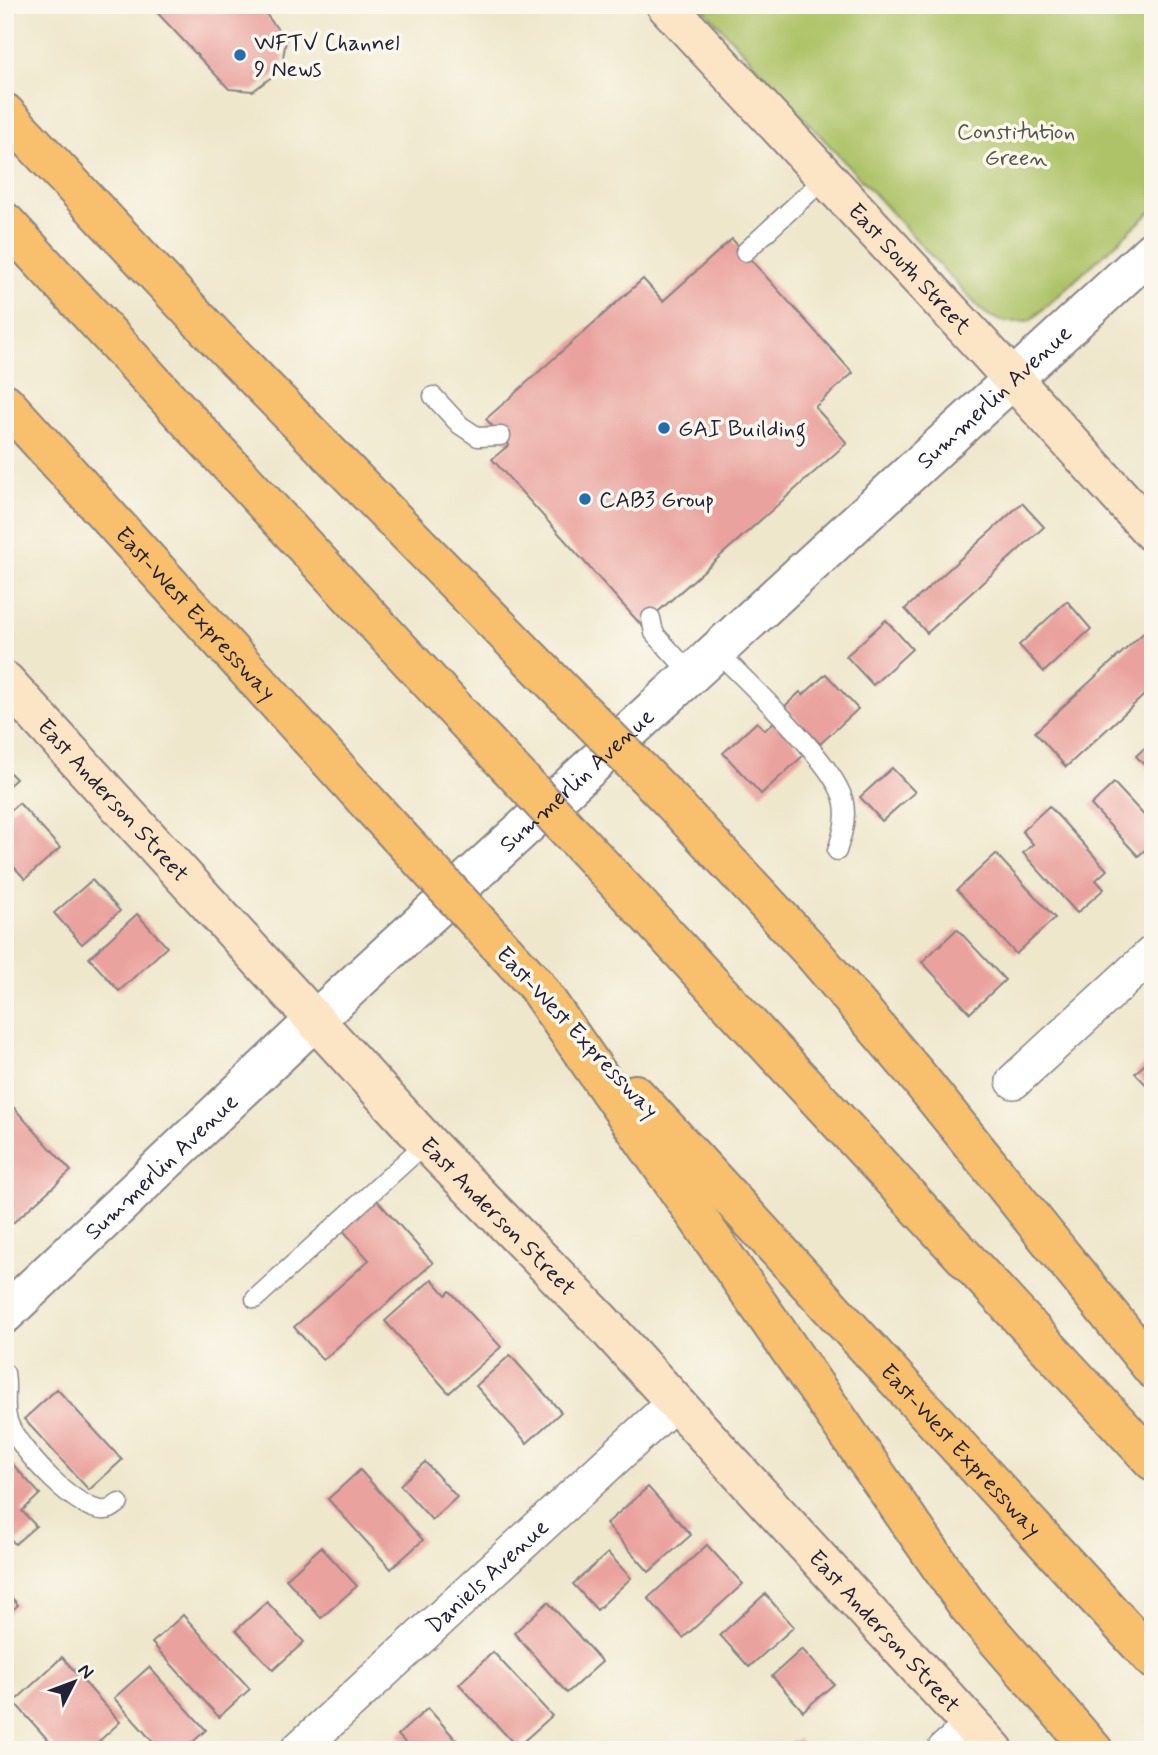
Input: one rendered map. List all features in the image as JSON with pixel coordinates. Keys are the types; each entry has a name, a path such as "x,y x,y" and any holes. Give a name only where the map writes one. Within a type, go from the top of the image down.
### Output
{"highway":[{"path":"5,113 217,340 672,802 811,951 889,1042 1153,1369"},
{"path":"5,222 1153,1461"},
{"name":"East-West Expressway","path":"5,403 1153,1659"},
{"path":"535,985 968,1606 1093,1750"}],"main road":[{"name":"East South Street","path":"666,5 1012,379 1148,518"},
{"name":"East Anderson Street","path":"5,681 427,1142 675,1402 970,1742"}],"street":[{"name":"Summerlin Avenue","path":"5,1314 315,1020 1153,250"},
{"path":"1014,1081 1153,953"},
{"name":"Daniels Avenue","path":"298,1750 675,1402"}],"lane":[{"path":"745,252 827,177"},
{"path":"433,396 460,425 478,437 501,436"},
{"path":"653,625 704,662 819,758 844,802 844,827 837,851"},
{"path":"254,1299 427,1142"},
{"path":"5,1373 8,1420 23,1449 46,1475 76,1497 98,1509 109,1510 119,1503"}],"green space":[{"name":"Constitution Green","path":"700,5 1151,5 1153,210 1031,320 1011,322 993,318 981,310"}],"building":[{"name":"WFTV Channel 9 News","path":"150,5 259,5 286,40 281,70 253,91 229,89"},
{"name":"GAI Building","path":"732,239 853,373 815,407 847,443 642,626 492,459 509,445 486,419 643,279 663,301"},
{"path":"1022,503 1044,527 927,633 905,609"},
{"path":"1067,601 1091,629 1044,672 1019,645"},
{"path":"886,620 912,649 873,685 846,656"},
{"path":"1149,628 1153,632 1153,687 1066,767 1035,732"},
{"path":"826,674 858,709 820,744 785,706 800,692 803,695"},
{"path":"775,721 805,754 761,794 723,753 757,722 765,730"},
{"path":"1153,740 1153,774 1136,756"},
{"path":"5,768 16,779 5,789"},
{"path":"892,768 915,792 882,821 860,797"},
{"path":"1114,783 1153,825 1153,843 1138,856 1091,805"},
{"path":"19,803 60,848 25,879 5,857 5,815"},
{"path":"1049,806 1107,870 1096,880 1104,889 1077,913 1023,853 1033,844 1022,831"},
{"path":"996,854 1055,918 1016,954 957,890"},
{"path":"92,880 120,911 82,944 54,913"},
{"path":"137,914 167,947 119,991 89,958"},
{"path":"957,929 1005,980 970,1013 922,962"},
{"path":"1153,1057 1153,1092 1135,1073"},
{"path":"5,1098 71,1171 5,1230"},
{"path":"375,1198 433,1263 323,1360 294,1327 369,1260 341,1228"},
{"path":"432,1279 446,1295 450,1291 501,1347 449,1393 385,1321"},
{"path":"510,1355 561,1412 527,1443 476,1386"},
{"path":"57,1389 122,1460 89,1490 24,1419"},
{"path":"5,1456 40,1494 22,1511 36,1526 15,1544 5,1533"},
{"path":"425,1462 457,1497 432,1520 400,1485"},
{"path":"360,1470 423,1540 391,1569 328,1499"},
{"path":"648,1487 691,1535 649,1572 606,1524"},
{"path":"707,1545 743,1584 683,1638 648,1598"},
{"path":"321,1547 357,1586 321,1618 286,1579"},
{"path":"608,1553 631,1578 597,1610 573,1584"},
{"path":"5,1590 18,1605 5,1617"},
{"path":"765,1594 794,1627 749,1667 720,1635"},
{"path":"267,1602 304,1642 273,1670 236,1630"},
{"path":"548,1602 602,1662 567,1693 514,1633"},
{"path":"183,1615 250,1689 219,1717 152,1643"},
{"path":"802,1649 834,1684 803,1711 772,1676"},
{"path":"493,1652 552,1716 517,1747 459,1684"},
{"path":"62,1657 120,1722 97,1743 103,1750 57,1750 14,1702"},
{"path":"149,1667 206,1730 184,1750 160,1750 114,1698"},
{"path":"428,1708 465,1750 412,1750 398,1735"},
{"path":"798,1739 807,1750 786,1750"}],"place":[{"name":"WFTV Channel 9 News","path":"240,55"},
{"name":"GAI Building","path":"664,428"},
{"name":"CAB3 Group","path":"585,499"}]}
